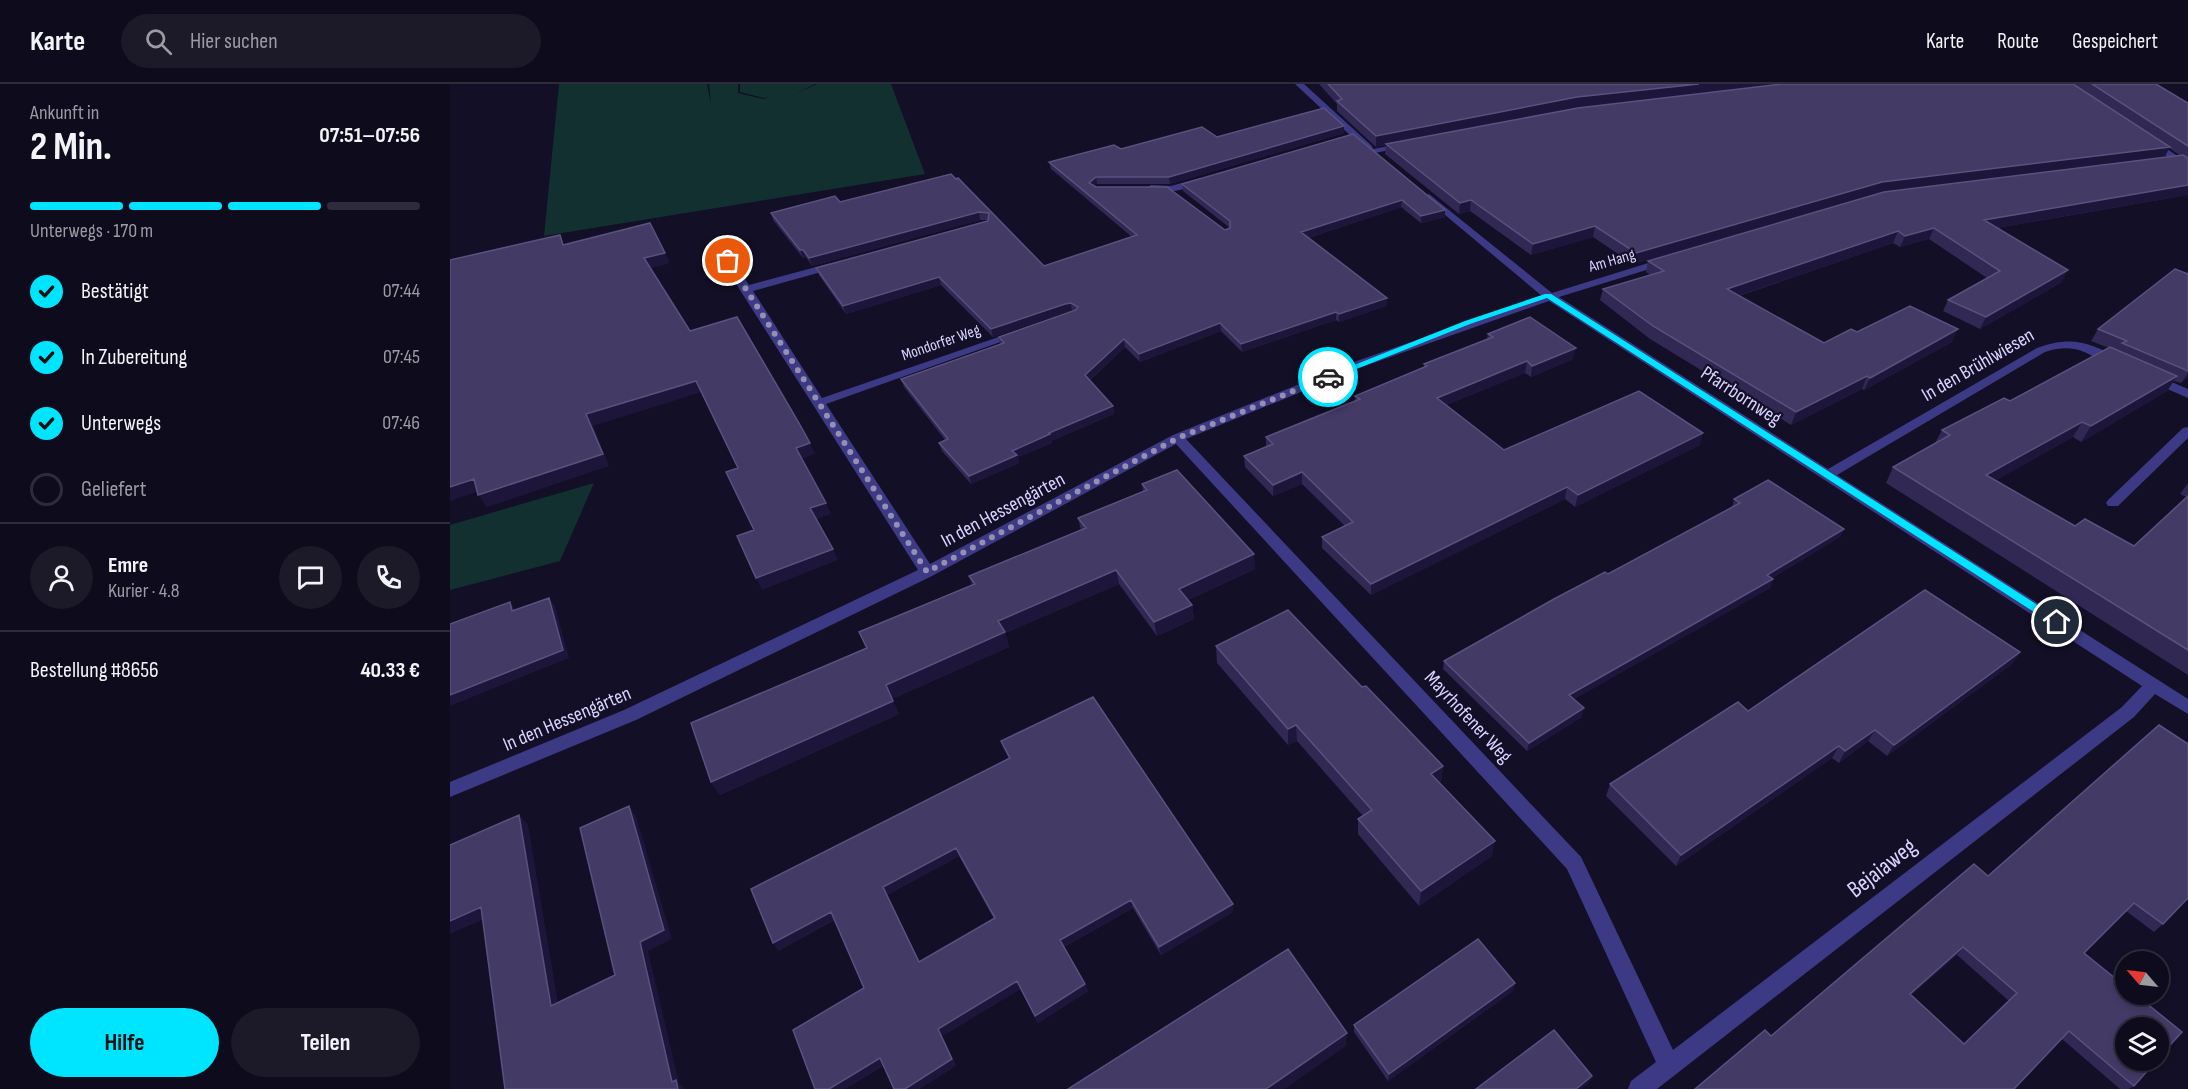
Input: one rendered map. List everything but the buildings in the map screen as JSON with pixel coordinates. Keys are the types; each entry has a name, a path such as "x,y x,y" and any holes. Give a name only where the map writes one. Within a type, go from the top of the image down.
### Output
{"street":[{"path":"1299,84 1349,137 1391,166"},
{"path":"2144,138 2188,167"},
{"path":"1373,152 1418,143"},
{"path":"2167,162 2178,161"},
{"path":"1137,188 1170,189 1205,179"},
{"name":"Pfarrbornweg","path":"1417,188 1548,295 2188,707"},
{"path":"1170,189 1180,196"},
{"name":"Am Hang","path":"1548,295 1673,259"},
{"path":"728,261 927,572"},
{"path":"745,290 850,261"},
{"name":"In den Hessengärten","path":"450,790 630,715 927,572 1178,438 1467,323 1548,295"},
{"name":"Mondorfer Weg","path":"820,402 1028,331"},
{"name":"In den Brühlwiesen","path":"1827,475 2041,350 2057,344 2070,342 2188,394"},
{"path":"2113,503 2188,431"},
{"name":"Mayrhofener Weg","path":"1178,438 1574,863 1668,1064"},
{"name":"Bejaiaweg","path":"1638,1089 2128,712 2154,684"}],"green space":[{"path":"559,84 707,84 711,105 709,84 738,84 738,93 763,99 771,97 764,98 740,92 740,84 815,84 795,94 817,84 891,84 925,174 544,236"},
{"path":"594,483 560,561 450,590 450,525"}],"way so far":[{"path":"728,261 927,572 1178,438 1328,377"}],"route":[{"path":"1328,377 1467,323 1548,295 2057,622"}]}
